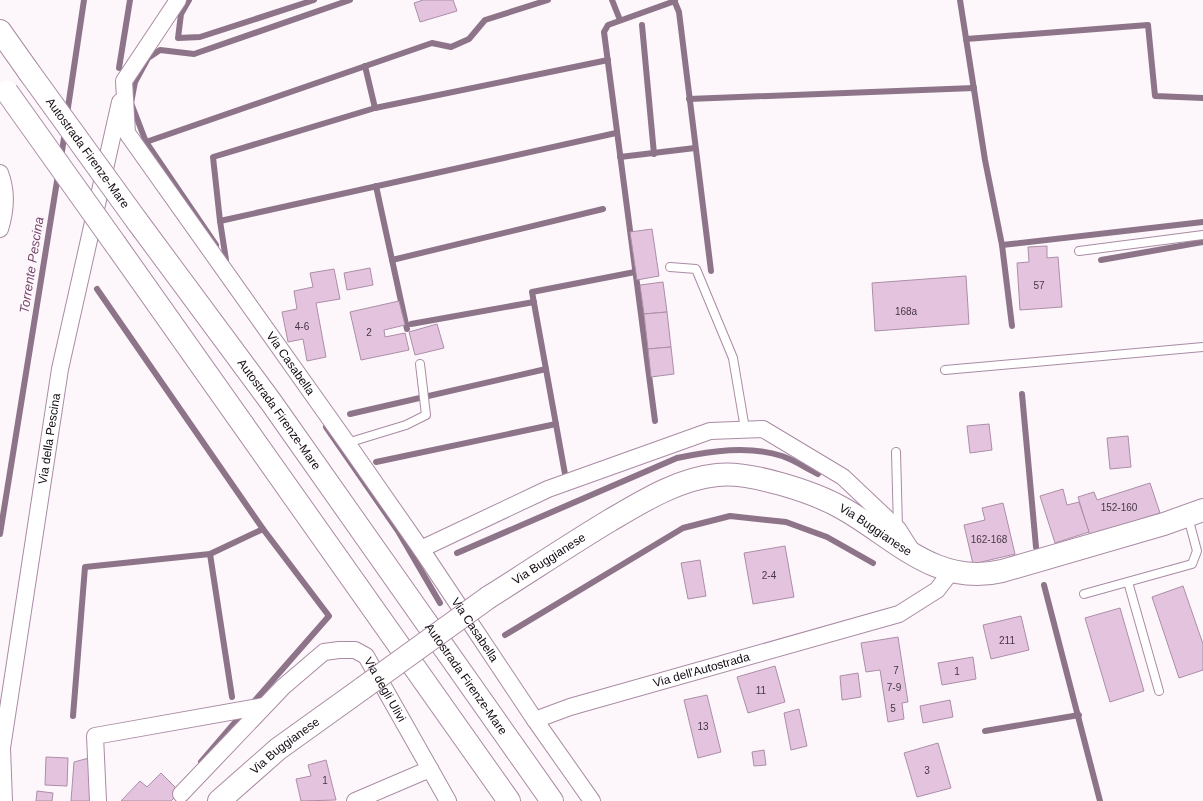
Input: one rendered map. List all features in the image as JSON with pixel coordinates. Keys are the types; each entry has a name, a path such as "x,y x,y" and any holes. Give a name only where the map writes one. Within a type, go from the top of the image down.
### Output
{"main road":[{"name":"Autostrada Firenze-Mare","path":"0,31 137,221 271,402 552,801"},
{"path":"4,86 509,801"},
{"name":"Via Buggianese","path":"219,801 278,749 489,597 640,503 681,483 717,475 743,476 805,492 841,507 916,558 951,572 975,575 992,573 1195,513"}],"street":[{"path":"124,81 178,0"},
{"name":"Via Casabella","path":"124,81 127,133 348,443 535,720"},
{"name":"Via della Pescina","path":"4,801 2,748 59,377 124,81"},
{"path":"0,173 6,194 5,211 0,229"},
{"name":"Via Buggianese","path":"421,549 548,489 710,431 763,429 843,476 898,529 916,558"},
{"name":"Via dell'Autostrada","path":"535,720 570,707 899,614 937,590 951,572"},
{"name":"Via degli Ulivi","path":"181,794 283,687 324,652 355,650 366,656 448,801"},
{"path":"98,801 95,736 264,706"},
{"path":"535,720 592,801"},
{"path":"355,801 430,769"}],"lane":[{"path":"1079,251 1203,235"},
{"path":"670,268 696,269 733,358 745,429"},
{"path":"945,370 1203,347"},
{"path":"348,443 406,425 426,416 420,364"},
{"path":"896,452 898,529"},
{"path":"1084,594 1192,564 1197,550 1195,513"},
{"path":"1128,582 1159,691"}],"building":[{"path":"423,0 453,0 457,11 420,22 414,3"},
{"path":"652,229 659,276 637,280 630,232"},
{"path":"1047,246 1047,258 1058,257 1062,307 1020,310 1017,263 1029,262 1028,247"},
{"path":"370,268 373,285 347,290 344,273"},
{"path":"334,269 340,299 316,303 326,357 307,361 303,339 288,342 282,312 297,309 294,291 313,287 310,273"},
{"path":"966,276 969,324 875,331 872,283"},
{"path":"663,282 667,312 644,314 640,285"},
{"path":"399,301 405,325 384,330 385,337 405,333 409,350 361,360 350,312"},
{"path":"667,312 671,347 648,349 644,314"},
{"path":"437,324 444,348 415,355 409,332"},
{"path":"671,347 674,374 651,377 648,349"},
{"path":"989,424 992,450 970,453 967,426"},
{"path":"1128,436 1131,467 1110,469 1107,438"},
{"path":"1150,483 1160,513 1090,536 1078,497 1094,492 1097,500"},
{"path":"1063,489 1067,505 1079,502 1089,532 1055,543 1040,496"},
{"path":"1003,503 1015,554 973,564 964,525 985,520 982,508"},
{"path":"785,546 794,597 753,604 744,553"},
{"path":"700,560 706,596 688,599 681,563"},
{"path":"1183,586 1203,644 1203,670 1179,678 1152,597"},
{"path":"1120,608 1144,691 1110,702 1085,618"},
{"path":"1021,616 1029,650 991,659 983,625"},
{"path":"898,637 908,702 902,703 904,719 888,722 880,670 866,672 861,643"},
{"path":"973,657 976,679 942,685 938,663"},
{"path":"775,666 785,702 748,713 737,677"},
{"path":"858,673 861,697 842,700 840,676"},
{"path":"707,695 721,752 698,758 684,700"},
{"path":"950,700 953,717 923,723 920,706"},
{"path":"799,709 807,746 791,750 784,713"},
{"path":"938,743 951,788 917,797 904,753"},
{"path":"764,750 766,765 754,766 752,752"},
{"path":"46,757 68,758 67,786 45,785"},
{"path":"89,758 92,801 71,801 74,762"},
{"path":"326,760 336,800 301,801 296,779 311,776 308,765"},
{"path":"161,773 180,792 171,801 121,801 140,781 147,787"},
{"path":"37,791 53,793 52,801 36,801"}],"waterway":[{"name":"Torrente Pescina","path":"67,114 84,0"},
{"path":"119,68 130,0"},
{"path":"189,0 181,14 178,38 200,37 314,0"},
{"path":"216,245 146,142 131,103 135,82 148,58 160,50 194,54 350,0"},
{"path":"146,142 432,43 451,47 469,39 485,20 548,0"},
{"path":"612,0 620,20"},
{"path":"674,0 679,12 711,271"},
{"path":"960,0 985,160 1002,245 1012,326"},
{"path":"655,421 604,32 608,25 675,1"},
{"path":"642,25 654,154"},
{"path":"966,39 1148,25 1155,96 1203,98"},
{"path":"226,260 213,157 375,108 608,60"},
{"path":"365,66 375,108"},
{"path":"689,99 974,88"},
{"name":"Torrente Pescina","path":"61,158 65,131"},
{"path":"220,221 616,133"},
{"path":"620,157 695,148"},
{"name":"Torrente Pescina","path":"0,534 58,175"},
{"path":"376,186 407,329"},
{"path":"392,260 603,209"},
{"path":"1002,245 1203,222"},
{"path":"1101,260 1203,242"},
{"path":"565,474 532,292 635,272"},
{"path":"97,289 263,529 329,616 251,705"},
{"path":"411,324 534,302"},
{"path":"350,414 546,369"},
{"path":"1022,394 1036,547"},
{"path":"376,462 556,424"},
{"path":"326,427 398,531 440,603"},
{"path":"457,553 677,458 716,451 756,451 782,456 818,474"},
{"path":"505,635 683,528 730,516 786,522 827,537 873,563"},
{"path":"73,716 85,567 210,554 263,529"},
{"path":"210,554 232,697"},
{"path":"1044,585 1100,801"},
{"path":"201,762 243,713"},
{"path":"985,731 1079,715"}]}
